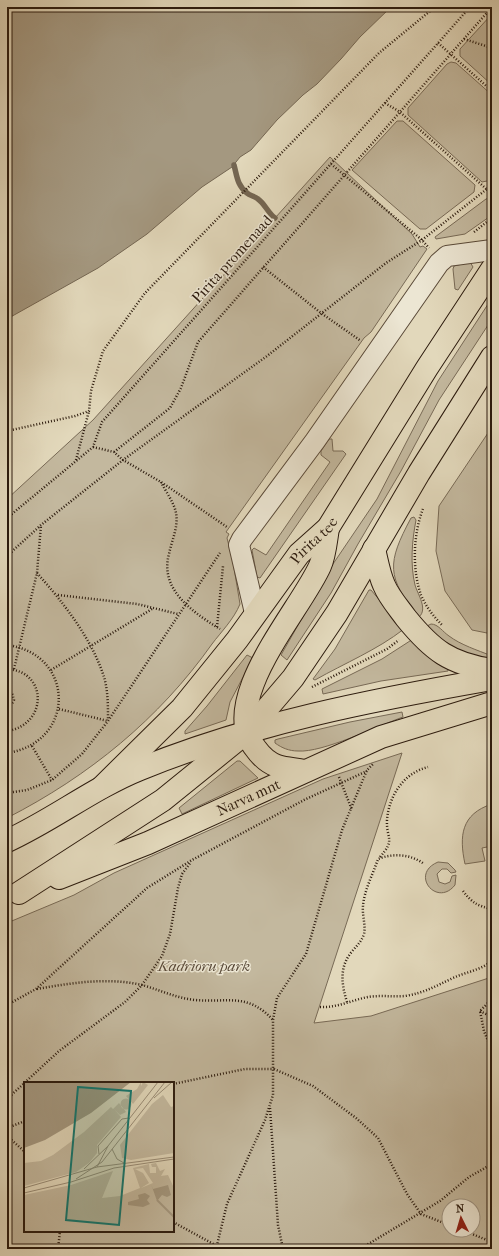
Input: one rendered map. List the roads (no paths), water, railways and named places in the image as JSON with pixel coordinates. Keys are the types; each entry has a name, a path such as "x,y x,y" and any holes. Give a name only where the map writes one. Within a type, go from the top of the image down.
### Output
{"main road":[{"name":"Pirita tee","path":"102,787 182,708 236,640 299,554 328,528 427,368 492,269"},
{"path":"13,895 163,800 247,732 298,671 338,614 419,473 492,357"},
{"path":"304,770 285,768 270,762 261,756 251,744 247,732 244,713 248,694 265,659 320,566 328,528"},
{"path":"374,549 383,584 393,602 430,645 447,657 471,667 492,670"},
{"path":"7,841 47,821 102,787 175,756 247,732 339,708 492,679"},
{"name":"Narva mnt","path":"13,895 148,843 304,770 381,737 492,703"}],"lane":[{"path":"255,614 239,545 242,539 315,441 439,263 447,256 492,250"}],"waterway":[{"path":"234,165 241,187 248,194 260,201 275,218"}],"park label":[{"name":"Kadrioru park","path":"204,966"}]}
